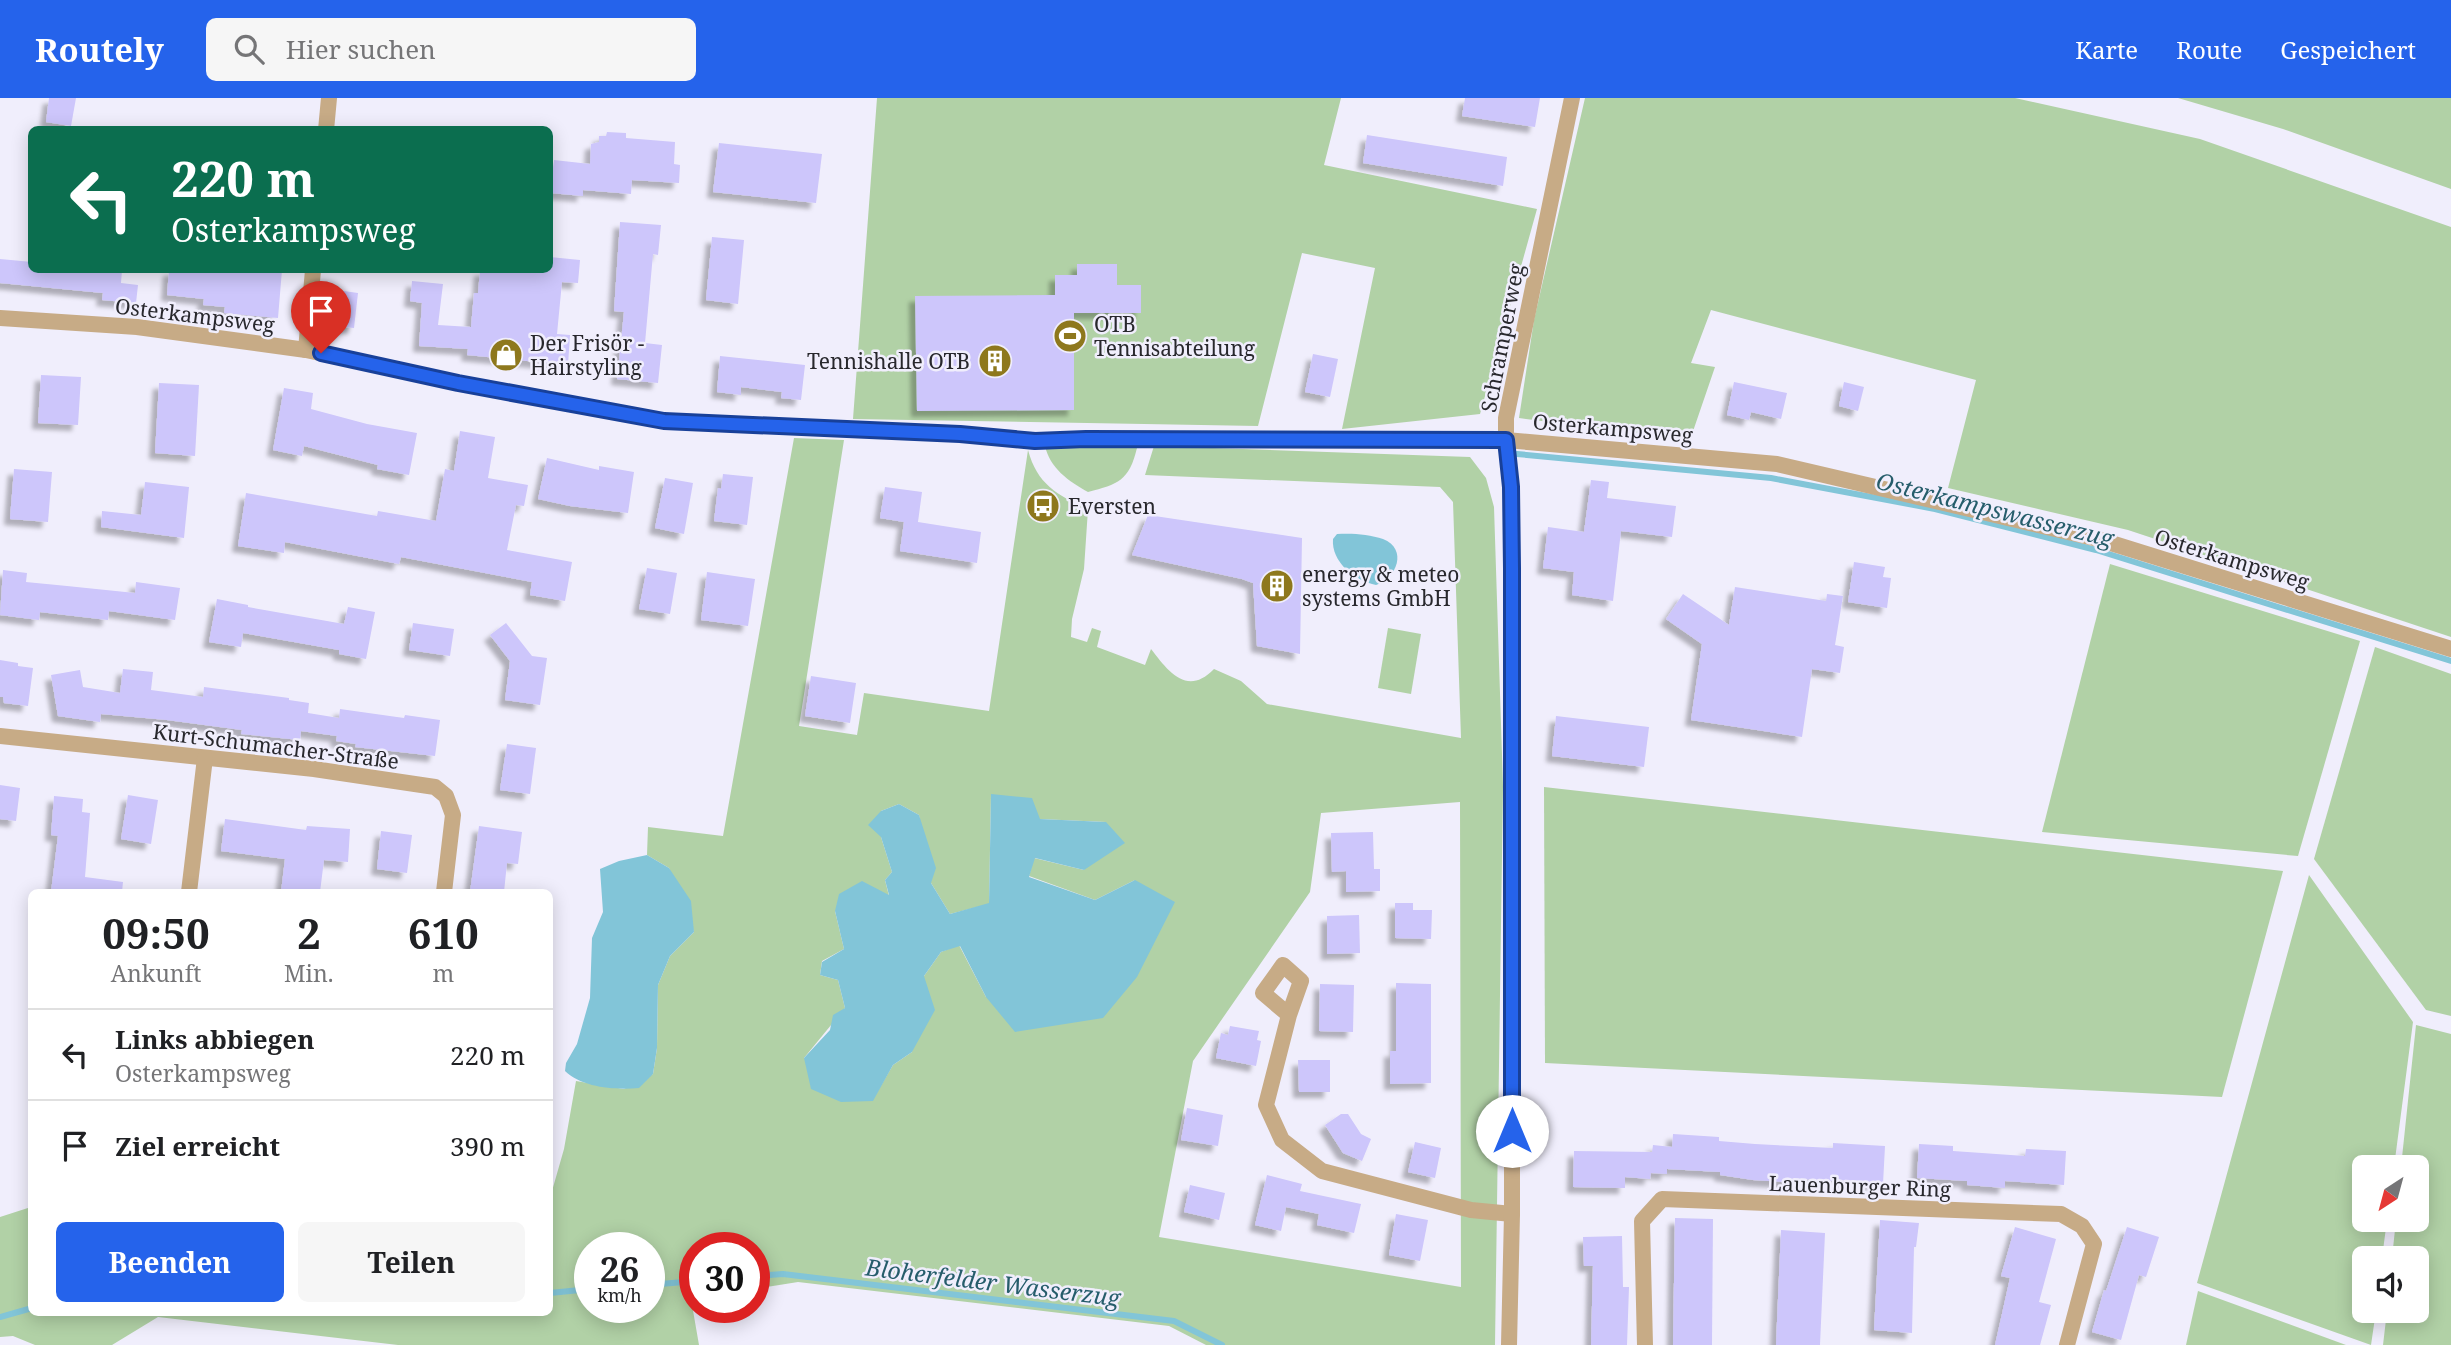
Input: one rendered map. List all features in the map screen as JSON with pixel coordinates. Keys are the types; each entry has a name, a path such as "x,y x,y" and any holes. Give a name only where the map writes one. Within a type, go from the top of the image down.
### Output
{"street":[{"path":"326,126 329,98"},
{"name":"Schramperweg","path":"1509,1345 1512,1214 1512,582 1511,487 1506,418 1573,98"},
{"path":"306,350 313,273"},
{"name":"Osterkampsweg","path":"0,318 136,327 306,350 458,383 664,421 960,434 1035,441 1506,440 1777,464 2098,539 2451,649"},
{"name":"Kurt-Schumacher-Straße","path":"0,736 314,769 435,787 446,796 453,815 444,889"},
{"path":"189,889 205,758"},
{"path":"1289,1015 1266,1105 1282,1140 1322,1171 1471,1210 1512,1214"},
{"name":"Lauenburger Ring","path":"1645,1345 1642,1221 1662,1199 2061,1214 2082,1226 2094,1244 2067,1345"}],"green space":[{"name":"OTB Tennisabteilung","path":"877,98 1341,98 1324,165 1537,209 1480,414 1342,429 1375,268 1302,253 1258,426 853,419"},
{"path":"1585,98 2015,98 2200,139 2451,227 2451,637 2128,530 1948,488 1976,380 1711,310 1691,363 1715,367 1690,440 1519,418 1534,320"},
{"path":"2178,98 2451,98 2451,189 2283,129"},
{"path":"794,438 844,440 799,726 857,735 864,693 989,711 1028,450 1037,472 1050,487 1088,509 1084,569 1072,619 1071,637 1087,642 1092,628 1101,631 1097,647 1145,665 1151,649 1171,672 1187,681 1204,677 1214,669 1241,681 1267,704 1461,738 1453,502 1440,487 1145,475 1154,446 1470,457 1486,478 1494,507 1503,786 1495,1345 1206,1345 1169,1326 798,1282 770,1286 770,1232 679,1232 679,1323 695,1323 699,1345 398,1345 158,1317 112,1345 35,1345 13,1336 0,1337 0,1217 28,1208 28,1316 553,1316 553,1188 564,1149 576,1081 624,1089 653,1074 657,1048 658,985 670,956 694,932 669,868 647,855 648,827 723,836","holes":["991,795 1039,819 1106,822 1084,870 1034,858 1029,876 1095,900 1135,880 986,997 959,945 941,952 924,976 912,1052 893,1065 872,1101 804,1058 845,1008 838,980 820,975 822,961 844,949 835,911 889,896 885,880 892,872 881,837 881,811 899,804 919,815 931,883 950,914 989,904","1460,802 1461,1287 1159,1237 1193,1061 1310,892 1321,813"]},
{"path":"1045,446 1137,448 1130,468 1121,479 1088,492 1061,473 1051,461"},
{"path":"2110,564 2360,641 2298,856 2042,832"},
{"path":"1388,628 1421,634 1411,694 1378,688"},
{"path":"2375,647 2451,674 2451,1016 2426,1010 2314,859"},
{"path":"1544,787 2283,871 2222,1097 1545,1063"},
{"path":"2309,875 2413,1022 2396,1155 2352,1155 2352,1232 2385,1232 2384,1246 2352,1246 2352,1323 2374,1323 2371,1345 2197,1283"},
{"path":"2416,1025 2451,1034 2451,1345 2383,1345 2386,1323 2429,1323 2429,1246 2393,1246 2395,1232 2429,1232 2429,1155 2402,1155"},
{"path":"2198,1291 2346,1345 2186,1345"}],"water":[{"path":"1337,534 1372,536 1391,544 1397,556 1394,570 1376,585 1353,575 1340,563 1336,555 1333,539"},
{"path":"991,794 1032,798 1040,819 1106,822 1125,843 1084,870 1035,858 1029,877 1095,900 1135,880 1175,902 1137,977 1103,1018 1015,1032 986,997 960,946 941,952 924,976 935,1010 912,1052 893,1065 873,1101 841,1102 811,1089 804,1058 830,1030 833,1015 845,1008 838,980 820,975 822,962 844,949 835,911 839,894 862,881 889,895 885,880 892,872 881,837 868,825 881,811 899,804 919,815 936,868 931,883 950,914 989,903"},
{"path":"647,855 669,868 691,901 694,932 670,956 658,985 657,1048 653,1074 639,1088 600,1087 572,1077 565,1071 566,1063 577,1044 590,998 592,938 603,912 600,869 619,861"}],"building":[{"path":"49,98 76,98 71,126 46,122"},
{"path":"1465,98 1540,98 1535,127 1462,116"},
{"path":"607,132 626,133 626,138 675,142 674,164 680,165 679,183 632,180 631,194 583,190 583,196 553,193 554,160 590,164 591,144 599,142 599,136 606,136"},
{"path":"1367,135 1507,157 1503,186 1363,163"},
{"path":"719,143 822,154 816,203 713,192"},
{"path":"620,222 661,225 658,255 653,254 645,343 662,345 658,383 617,379 624,312 614,311"},
{"path":"712,237 744,240 738,304 706,300"},
{"path":"553,257 580,260 578,283 562,282 557,334 570,335 568,365 467,355 468,349 419,346 422,303 410,301 412,281 443,284 438,325 471,327 474,293 478,293 480,273 553,273"},
{"path":"0,259 28,262 28,273 122,273 121,283 138,285 136,303 102,300 103,293 0,283"},
{"name":"Tennishalle OTB","path":"1077,264 1117,264 1117,285 1141,285 1141,313 1074,313 1074,410 917,411 915,296 1055,295 1055,275 1077,275"},
{"path":"169,273 282,273 278,318 224,313 225,307 203,305 204,299 167,295"},
{"path":"337,290 358,293 354,328 333,326"},
{"path":"1313,354 1338,359 1330,397 1305,392"},
{"path":"720,356 805,365 801,400 781,398 782,392 741,387 741,395 717,392"},
{"path":"41,375 81,377 78,425 38,423"},
{"path":"1734,382 1787,393 1781,419 1751,412 1749,420 1727,415"},
{"path":"1844,382 1864,387 1858,411 1839,406"},
{"path":"159,383 199,385 195,456 155,453"},
{"path":"284,388 313,393 311,409 367,424 417,433 409,475 377,469 378,465 304,446 302,456 273,450"},
{"path":"460,431 495,437 488,478 528,485 524,506 516,505 507,550 572,562 565,601 530,595 532,582 401,557 399,564 285,542 284,553 238,546 246,493 377,516 378,511 436,521 445,469 454,471"},
{"path":"547,458 599,470 599,466 634,472 628,513 538,499"},
{"path":"14,469 52,472 48,522 10,519"},
{"path":"723,474 753,477 747,525 714,521 718,488 721,489"},
{"path":"665,478 693,483 684,534 655,528"},
{"path":"1591,480 1609,482 1607,498 1676,506 1672,537 1621,531 1613,601 1572,595 1574,572 1543,568 1548,527 1584,532"},
{"path":"145,482 189,487 184,538 101,527 102,511 141,515"},
{"path":"885,487 922,492 918,522 981,532 977,563 900,551 904,522 880,518"},
{"name":"energy & meteo systems GmbH","path":"1148,515 1302,538 1300,654 1257,646 1253,583 1132,555"},
{"path":"1854,562 1885,567 1883,577 1891,578 1887,608 1848,602"},
{"path":"647,568 677,573 670,614 639,609"},
{"path":"3,570 27,573 26,582 135,593 136,582 180,588 175,620 109,611 108,620 40,612 39,620 0,615"},
{"path":"707,572 755,579 748,626 701,620"},
{"path":"1735,587 1826,601 1827,594 1843,596 1835,645 1844,647 1840,673 1812,669 1802,737 1691,720 1702,644 1666,619 1683,594 1729,625"},
{"path":"217,599 344,624 348,607 375,612 366,659 339,654 339,650 243,633 241,647 209,642"},
{"path":"413,623 454,629 450,656 409,650"},
{"path":"506,623 532,656 547,658 540,705 505,700 510,661 490,635"},
{"path":"0,660 33,668 28,706 4,703 3,697 0,697"},
{"path":"123,669 153,672 151,690 203,697 204,687 289,698 309,703 308,713 339,718 340,709 440,720 435,756 355,747 356,744 336,741 337,736 301,731 300,740 241,734 242,730 167,720 101,714 100,722 58,716 51,675 80,670 83,687 120,693"},
{"path":"811,676 856,683 850,723 805,716"},
{"path":"1556,716 1649,727 1644,767 1552,756"},
{"path":"507,744 536,748 530,794 500,790"},
{"path":"0,785 20,788 16,821 0,819"},
{"path":"128,795 158,800 151,844 121,839"},
{"path":"54,796 83,799 82,812 90,813 85,877 123,882 122,889 51,889 58,836 51,835"},
{"path":"225,819 306,830 307,826 350,829 348,862 324,860 320,889 281,889 285,859 221,851"},
{"path":"479,826 522,832 518,864 507,863 504,889 470,889"},
{"path":"381,831 412,835 407,873 377,869"},
{"path":"1373,832 1374,869 1380,869 1380,891 1346,892 1346,871 1332,872 1331,833"},
{"path":"1395,903 1413,903 1413,910 1432,910 1431,939 1395,938"},
{"path":"1359,915 1360,953 1327,954 1327,916"},
{"path":"1396,983 1431,984 1431,1083 1390,1084 1390,1051 1396,1051"},
{"path":"1320,984 1354,985 1353,1032 1319,1031"},
{"path":"1230,1026 1259,1031 1257,1040 1261,1041 1256,1066 1216,1058 1221,1033 1228,1035"},
{"path":"1298,1060 1330,1060 1330,1092 1299,1092"},
{"path":"1187,1108 1223,1115 1218,1146 1181,1140"},
{"path":"1341,1114 1348,1114 1361,1134 1371,1139 1362,1161 1343,1153 1325,1125"},
{"path":"1673,1134 1719,1137 1719,1141 1755,1144 1833,1148 1833,1143 1885,1146 1883,1184 1801,1179 1801,1183 1753,1180 1720,1175 1720,1172 1667,1169 1667,1174 1651,1173 1650,1179 1625,1177 1625,1188 1573,1187 1574,1151 1652,1152 1653,1145 1672,1147"},
{"path":"1415,1142 1441,1148 1435,1178 1408,1172"},
{"path":"1919,1144 1953,1146 1953,1151 2025,1156 2026,1149 2066,1151 2064,1185 2005,1181 2005,1188 1967,1185 1967,1181 1917,1178"},
{"path":"1267,1175 1302,1184 1300,1191 1361,1204 1354,1233 1317,1225 1319,1214 1286,1207 1281,1231 1255,1225"},
{"path":"1190,1185 1225,1193 1219,1220 1184,1212"},
{"path":"1396,1214 1428,1220 1420,1261 1389,1255"},
{"path":"1675,1218 1713,1219 1712,1345 1673,1345"},
{"path":"1880,1220 1919,1223 1914,1247 1912,1333 1874,1330"},
{"path":"2015,1227 2056,1239 2039,1302 2051,1305 2040,1345 1995,1345 2010,1278 2001,1276"},
{"path":"2127,1227 2159,1237 2146,1277 2139,1275 2121,1340 2092,1332"},
{"path":"1781,1230 1825,1233 1820,1345 1776,1345"},
{"path":"1622,1236 1623,1287 1629,1287 1627,1345 1591,1345 1593,1266 1584,1266 1583,1237"}],"waterway":[{"name":"Osterkampswasserzug","path":"1517,454 1771,478 1935,509 2096,550 2451,661"},
{"name":"Bloherfelder Wasserzug","path":"770,1275 783,1274 1174,1321 1222,1345"},
{"name":"Bloherfelder Wasserzug","path":"665,1284 679,1282"},
{"name":"Bloherfelder Wasserzug","path":"553,1293 574,1291"},
{"name":"Bloherfelder Wasserzug","path":"0,1317 28,1309"}],"place":[{"name":"OTB Tennisabteilung","path":"1070,336"},
{"name":"Der Frisör - Hairstyling","path":"506,355"},
{"name":"Tennishalle OTB","path":"995,361"},
{"name":"Eversten","path":"1043,506"},
{"name":"energy & meteo systems GmbH","path":"1277,586"}],"route":[{"path":"321,353 458,383 664,421 960,434 1035,441 1506,440 1511,487 1512,568 1512,1131"}]}
